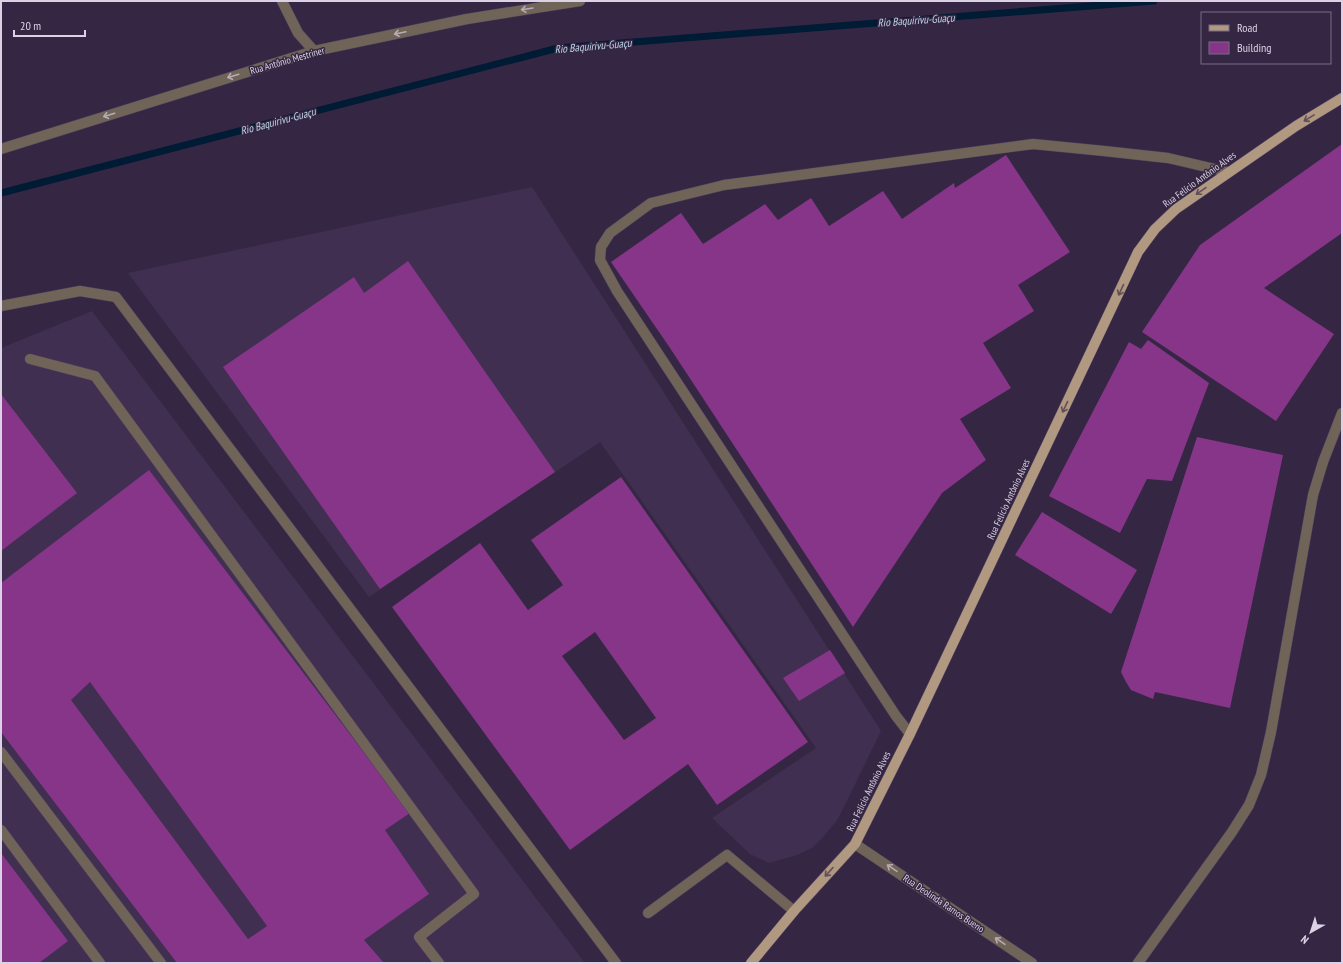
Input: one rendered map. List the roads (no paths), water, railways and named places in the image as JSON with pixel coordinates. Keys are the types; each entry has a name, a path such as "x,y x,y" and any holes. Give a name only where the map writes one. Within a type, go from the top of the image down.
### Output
{"main road":[{"name":"Rua Felício Antônio Alves","path":"751,963 794,911 855,844 910,734 1138,252 1155,229 1176,209 1296,126 1342,98"}],"street":[{"path":"282,1 298,32 314,51"},
{"name":"Rua Antônio Mestriner","path":"1,149 314,51 467,18 580,1"},
{"path":"910,734 896,716 617,291 600,260 600,247 610,233 651,203 724,185 1034,144 1168,158 1228,172"},
{"path":"1,306 80,291 116,297 616,963"},
{"path":"30,359 95,376 474,894 419,937 439,963"},
{"path":"1138,963 1232,832 1249,805 1261,776 1271,732 1313,495 1322,462 1342,413"},
{"path":"1,752 161,963"},
{"path":"1,830 100,963"},
{"name":"Rua Deolinda Ramos Bueno","path":"855,844 1032,963"},
{"path":"648,913 727,855 794,911"}],"waterway":[{"name":"Rio Baquirivu-Guaçu","path":"1,193 558,48 1154,1"}]}
